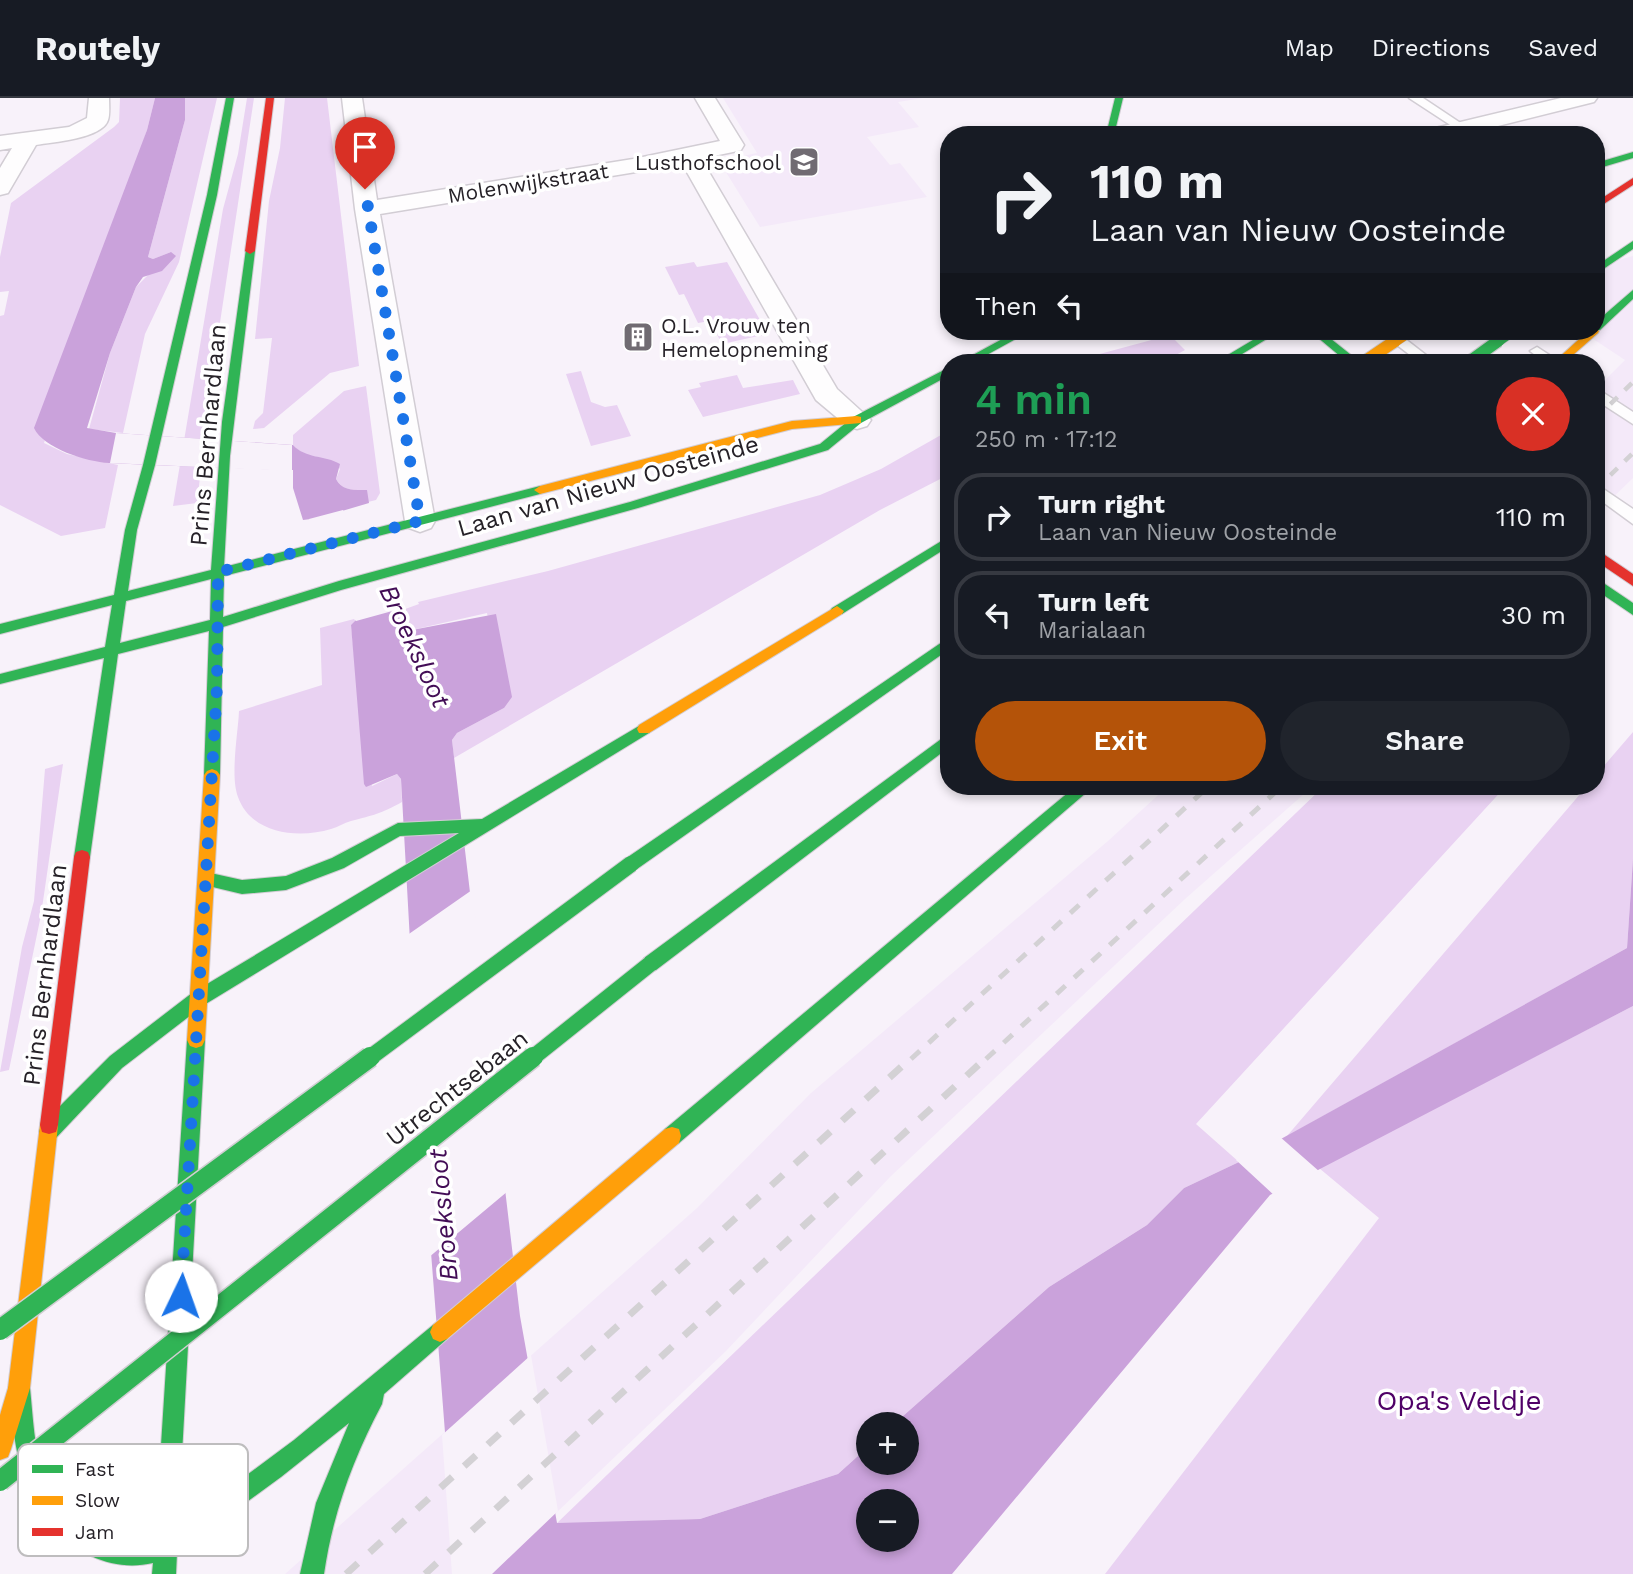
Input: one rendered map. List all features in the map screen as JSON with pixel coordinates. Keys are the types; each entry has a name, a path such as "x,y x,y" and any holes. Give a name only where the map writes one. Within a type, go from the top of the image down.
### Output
{"main road":[{"name":"Prins Bernhardlaan","path":"0,1448 19,1388 48,1132 111,651 131,530 149,465 212,195 230,98"},
{"name":"Prins Bernhardlaan","path":"172,1444 206,879 225,440 270,98"},
{"path":"1111,126 1119,98"},
{"path":"1605,163 1633,155"},
{"path":"1605,200 1633,181"},
{"path":"1605,264 1633,244"},
{"path":"1605,320 1633,293"},
{"path":"981,354 1008,340"},
{"path":"1236,354 1260,340"},
{"path":"1326,340 1344,354"},
{"path":"1376,354 1397,340"},
{"path":"1480,354 1500,340"},
{"path":"1568,354 1584,340"},
{"name":"Laan van Nieuw Oosteinde","path":"0,679 219,623 339,586 634,505 824,447 857,421 940,376"},
{"name":"Laan van Nieuw Oosteinde","path":"0,629 792,425 857,421"},
{"path":"48,1132 116,1062 198,999 940,546"},
{"path":"1605,561 1633,581"},
{"path":"1605,590 1633,610"},
{"path":"0,1330 631,864 940,649"},
{"name":"Utrechtsebaan","path":"45,1444 650,964 940,746"},
{"path":"248,1489 530,1258 1075,795"},
{"path":"206,879 242,887 277,885 317,872 398,830 486,825"},
{"path":"312,1574 327,1496 343,1457 381,1382"},
{"path":"19,1388 27,1444"},
{"name":"Utrechtsebaan","path":"0,1480 18,1466"},
{"name":"Prins Bernhardlaan","path":"164,1574 165,1556"}],"street":[{"path":"0,143 74,133 97,121 99,98"},
{"path":"352,98 367,209 420,521"},
{"name":"Molenwijkstraat","path":"367,209 636,165 660,158 692,160 733,145 705,98"},
{"path":"1470,126 1587,98"},
{"path":"0,188 29,139"},
{"path":"692,160 826,394 857,421"}],"lane":[{"path":"1415,98 1459,126"},
{"path":"1398,340 1417,354"},
{"path":"1537,351 1541,354"},
{"path":"1605,399 1633,419"},
{"path":"1605,496 1633,518"}],"shaded area":[{"name":"Lusthofschool","path":"723,98 923,98 898,102 919,127 867,137 890,165 900,163 927,197 760,227 719,161 757,153"},
{"path":"1633,256 1633,478 1605,505 1605,380 1625,360 1595,340 1605,340 1605,264"},
{"path":"1158,795 1303,795 1185,899 890,1177 726,1351 492,1574 285,1574 697,1208 811,1093 1108,841"}],"green space":[{"path":"120,98 155,98 147,130 44,443 67,454 118,465 105,528 61,536 0,505 0,316 4,315 9,291 0,292 0,257 11,203 114,127 119,122"},
{"path":"185,98 217,98 179,262 145,334 123,433 89,429 110,353 136,287 171,252 153,259 148,257 185,120"},
{"path":"247,98 254,98 211,382 197,503 173,506 223,209 238,154"},
{"path":"285,98 327,98 359,366 330,373 264,428 253,429 255,421 263,413 272,338 255,339 269,201 280,148"},
{"path":"694,262 697,267 727,262 768,334 722,344 710,321 698,323 684,294 679,295 665,267"},
{"path":"1151,340 1175,340 1185,350 1178,354 1100,354"},
{"path":"581,371 591,402 605,407 617,405 631,436 591,446 566,374"},
{"path":"737,375 743,388 793,380 800,394 703,417 688,390 701,387 699,383"},
{"path":"366,386 380,493 376,500 368,502 366,490 349,489 339,483 336,479 340,469 334,464 304,453 293,445 293,435 344,391"},
{"path":"940,436 940,479 880,510 454,758 452,740 457,733 504,708 487,613 412,630 405,628 397,612 419,604 418,602 548,571 820,495 881,469"},
{"path":"354,619 357,623 351,625 358,694 372,786 397,774 401,779 402,802 377,814 318,832 290,833 264,826 244,809 236,788 239,711 322,685 320,628"},
{"path":"1633,732 1633,859 1627,948 1287,1136 1579,795 1605,795 1605,765"},
{"path":"63,764 41,915 9,1070 0,1072 22,947 34,901 45,769"},
{"path":"1315,795 1498,795 1196,1124 1239,1162 1184,1188 1147,1225 1049,1287 908,1412 856,1412 856,1458 838,1474 700,1519 556,1524"},
{"name":"Opa's Veldje","path":"1633,1006 1633,1574 1105,1574 1379,1218 1319,1168"}],"water":[{"name":"Broeksloot","path":"155,98 185,98 185,120 148,257 153,259 171,252 176,256 162,271 143,277 136,287 110,353 87,428 116,433 293,445 304,453 334,461 340,464 336,479 342,486 367,490 369,503 342,511 405,628 412,630 496,614 512,697 504,708 457,733 452,740 520,1316 557,1523 700,1519 838,1474 856,1458 856,1475 919,1475 919,1412 908,1412 1049,1287 1147,1225 1184,1188 1239,1162 1627,948 1633,859 1633,1006 1270,1195 952,1574 456,1574 418,1085 401,779 397,774 366,787 364,784 351,625 357,619 311,519 303,520 293,488 293,470 100,462 56,448 46,442 34,428 147,130"}],"pier":[{"path":"116,433 292,445 292,471 110,463"},
{"path":"343,510 396,610 356,621 309,519"},
{"path":"472,890 508,1191 428,1258 406,936"},
{"path":"1279,1136 1320,1172 1275,1196 1236,1160"},
{"path":"531,1355 558,1511 492,1574 452,1574 442,1435"}],"railway":[{"path":"1605,409 1633,382"},
{"path":"1605,480 1633,453"},
{"path":"911,1059 1199,795"},
{"path":"986,1059 1272,795"},
{"path":"346,1574 912,1057"},
{"path":"425,1574 987,1057"}],"traffic: fast":[{"path":"82,857 98,736 131,530 149,465 212,195 230,98"},
{"path":"1112,126 1119,98"},
{"path":"1605,163 1633,155"},
{"path":"1605,264 1633,244"},
{"path":"212,775 221,491 250,251"},
{"path":"1605,319 1633,293"},
{"path":"981,354 1008,340"},
{"path":"1236,354 1260,340"},
{"path":"1326,340 1344,354"},
{"path":"1480,354 1500,340"},
{"path":"0,679 219,623 339,586 634,505 824,447 857,420 940,376"},
{"path":"0,629 540,490"},
{"path":"837,611 940,546"},
{"path":"1605,590 1633,610"},
{"path":"631,864 940,649"},
{"path":"48,1132 116,1062 198,999 644,729"},
{"path":"650,964 940,746"},
{"path":"672,1136 1075,795"},
{"path":"206,879 242,887 286,883 338,863 398,830 481,825"},
{"path":"0,1330 631,864"},
{"path":"47,1444 650,964"},
{"path":"172,1444 196,1040"},
{"path":"248,1488 330,1425 440,1332"},
{"path":"19,1388 26,1444"},
{"path":"312,1574 321,1525 334,1482 374,1396"},
{"path":"0,1481 18,1467"},
{"path":"164,1574 165,1556"}],"traffic: slow":[{"path":"1376,354 1397,340"},
{"path":"1568,354 1584,340"},
{"path":"540,490 792,425 857,420"},
{"path":"644,729 837,611"},
{"path":"196,1040 212,775"},
{"path":"0,1449 19,1388 49,1125"},
{"path":"440,1332 672,1136"}],"traffic: jam":[{"path":"250,251 270,98"},
{"path":"1605,200 1633,181"},
{"path":"1605,561 1633,581"},
{"path":"49,1125 82,857"}],"place":[{"name":"Lusthofschool","path":"804,162"},
{"name":"O.L. Vrouw ten Hemelopneming","path":"638,337"}],"route":[{"path":"181,1296 217,687 218,572 420,521 365,189"}]}
